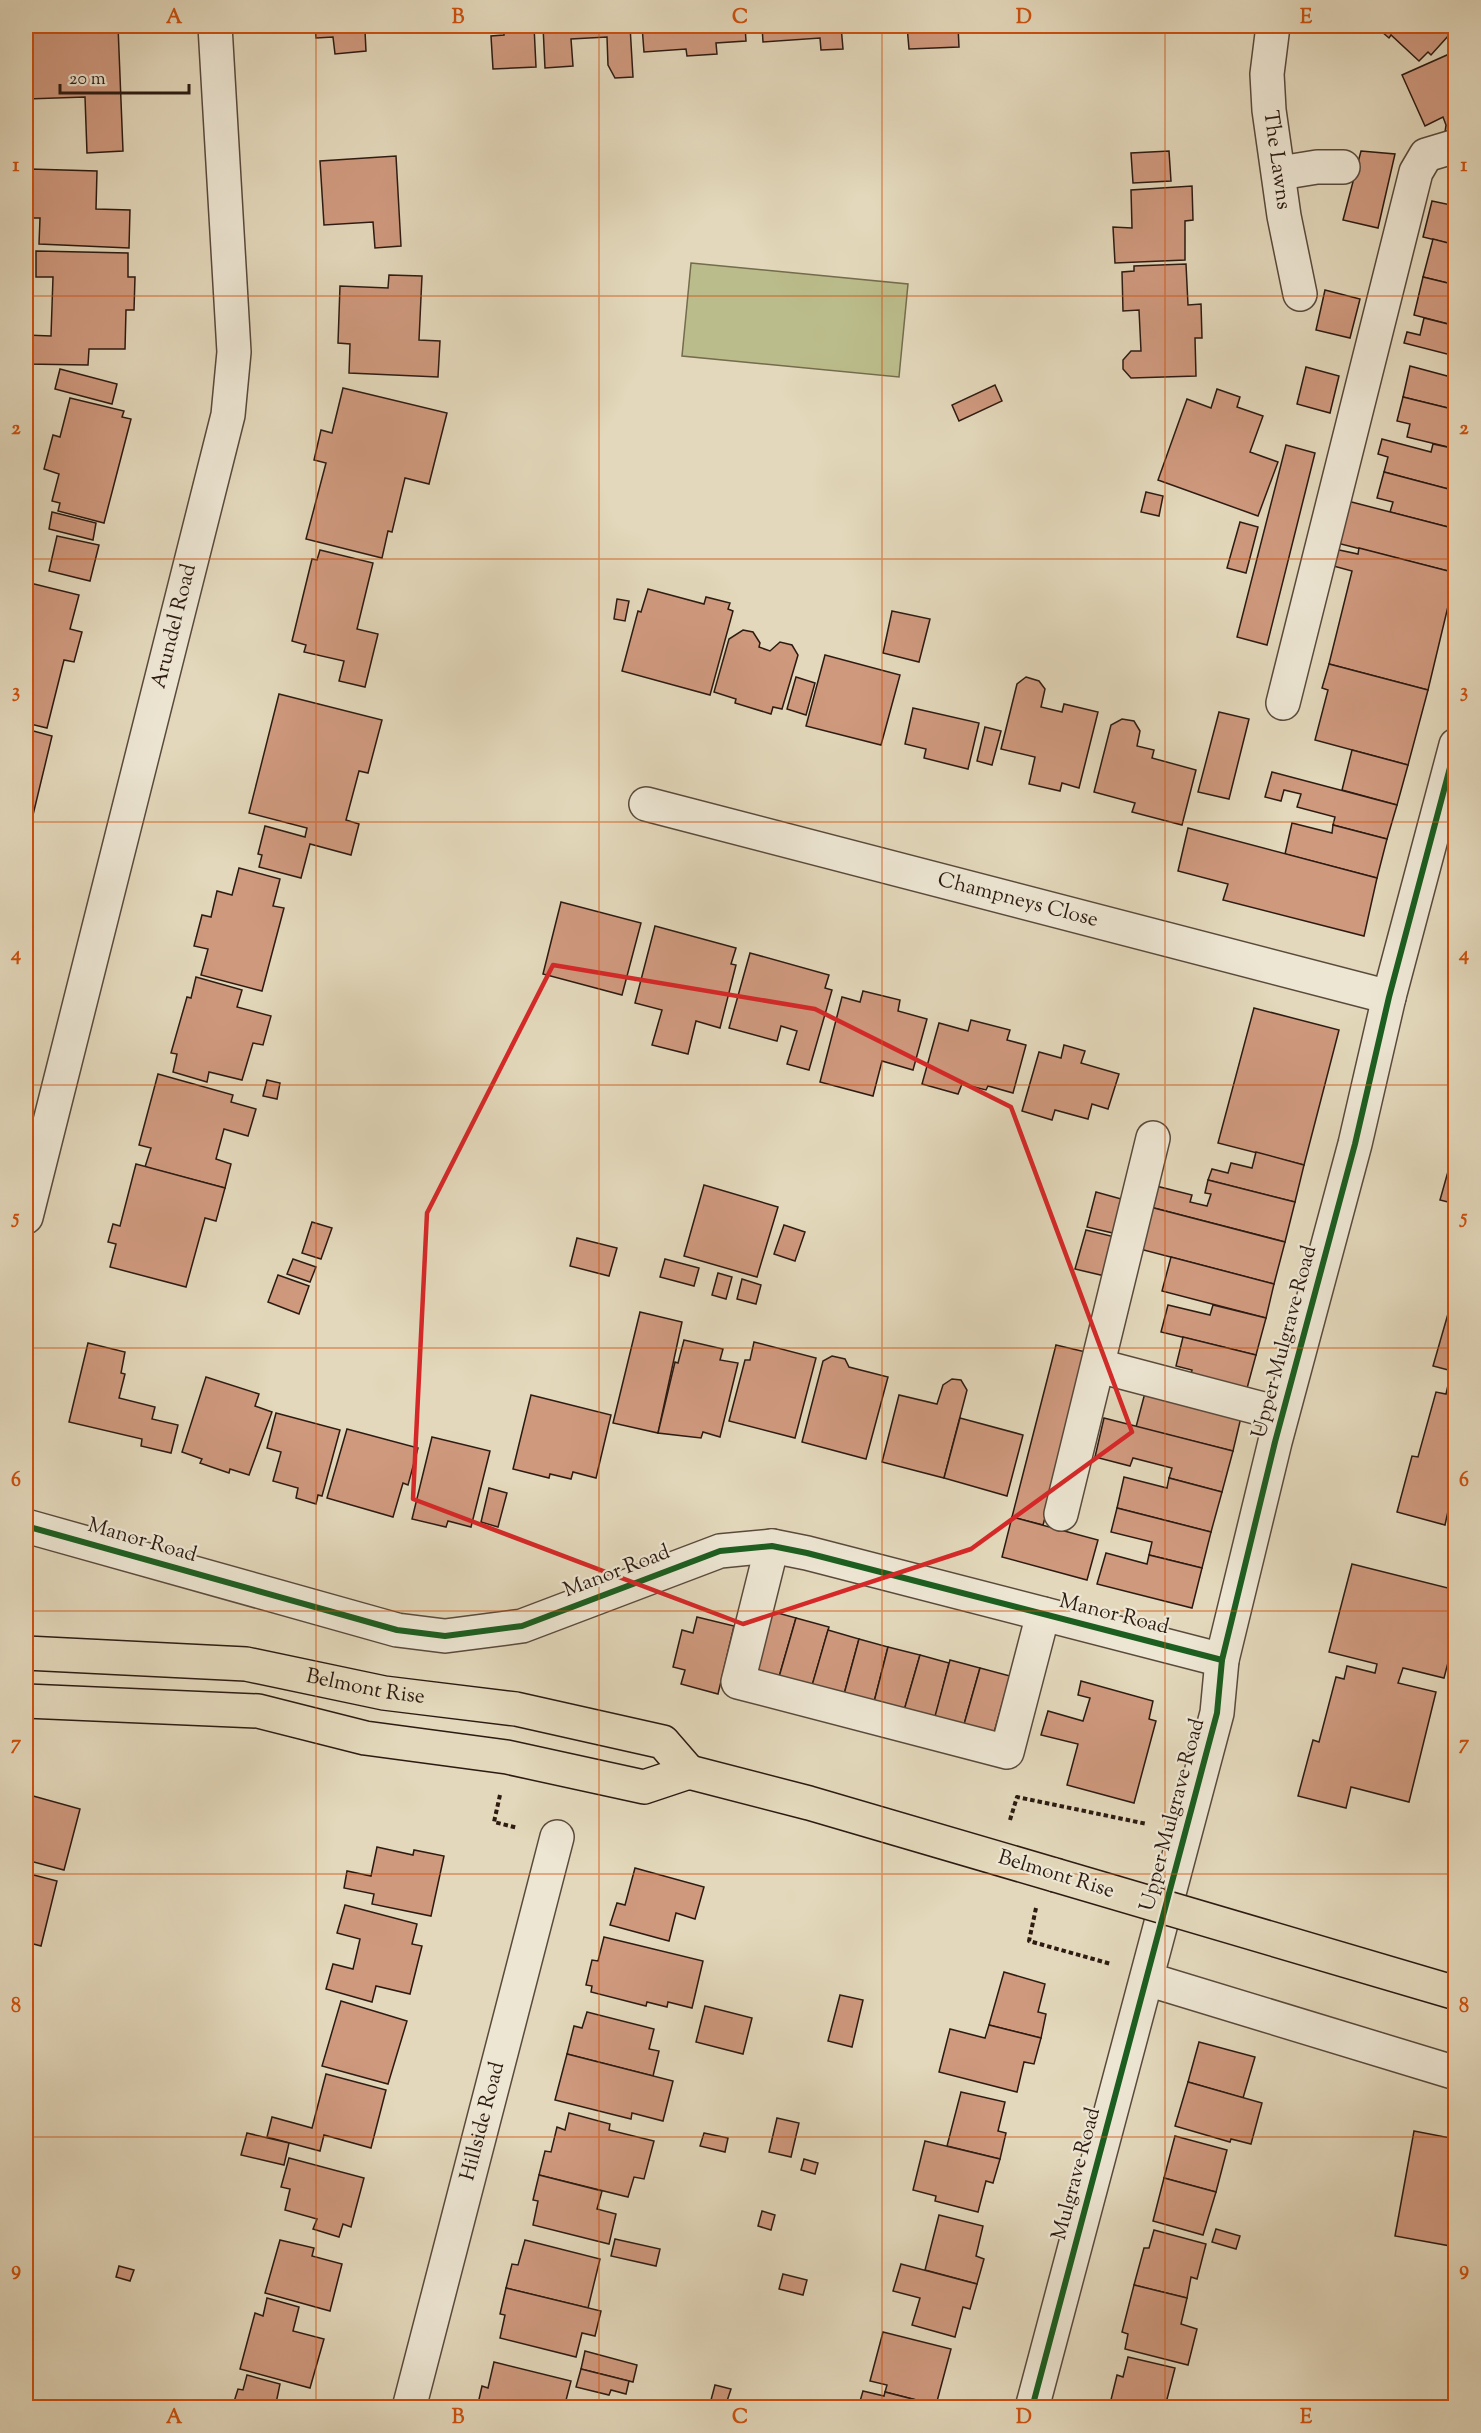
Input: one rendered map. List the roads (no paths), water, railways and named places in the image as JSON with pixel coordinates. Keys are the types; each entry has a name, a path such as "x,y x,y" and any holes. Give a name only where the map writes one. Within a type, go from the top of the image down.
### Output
{"highway":[{"name":"Belmont Rise","path":"26,1653 246,1664 384,1693 516,1709 663,1742 689,1772 809,1803 1455,1993"},
{"path":"26,1701 258,1711 364,1738 507,1757 644,1787 689,1772"}],"street":[{"name":"Arundel Road","path":"26,1217 228,415 234,352 215,26"},
{"name":"The Lawns","path":"1274,26 1267,74 1269,110 1280,173 1284,216 1300,294"},
{"path":"1282,703 1416,172 1425,155 1455,146"},
{"path":"1280,173 1317,167 1344,167"},
{"name":"Upper Mulgrave Road","path":"1151,1964 1217,1713 1222,1660 1282,1414 1354,1144 1389,997 1455,745"},
{"name":"Champneys Close","path":"646,804 1389,997"},
{"path":"1061,1514 1153,1138"},
{"path":"1099,1366 1282,1414"},
{"name":"Manor Road","path":"26,1526 397,1630 445,1636 522,1626 720,1551 772,1546 807,1552 1222,1660"},
{"path":"772,1546 738,1682 1007,1752 1043,1614"},
{"name":"Hillside Road","path":"409,2408 557,1837"},
{"path":"1151,1964 1455,2073"},
{"name":"Mulgrave Road","path":"1032,2408 1151,1964"}]}
